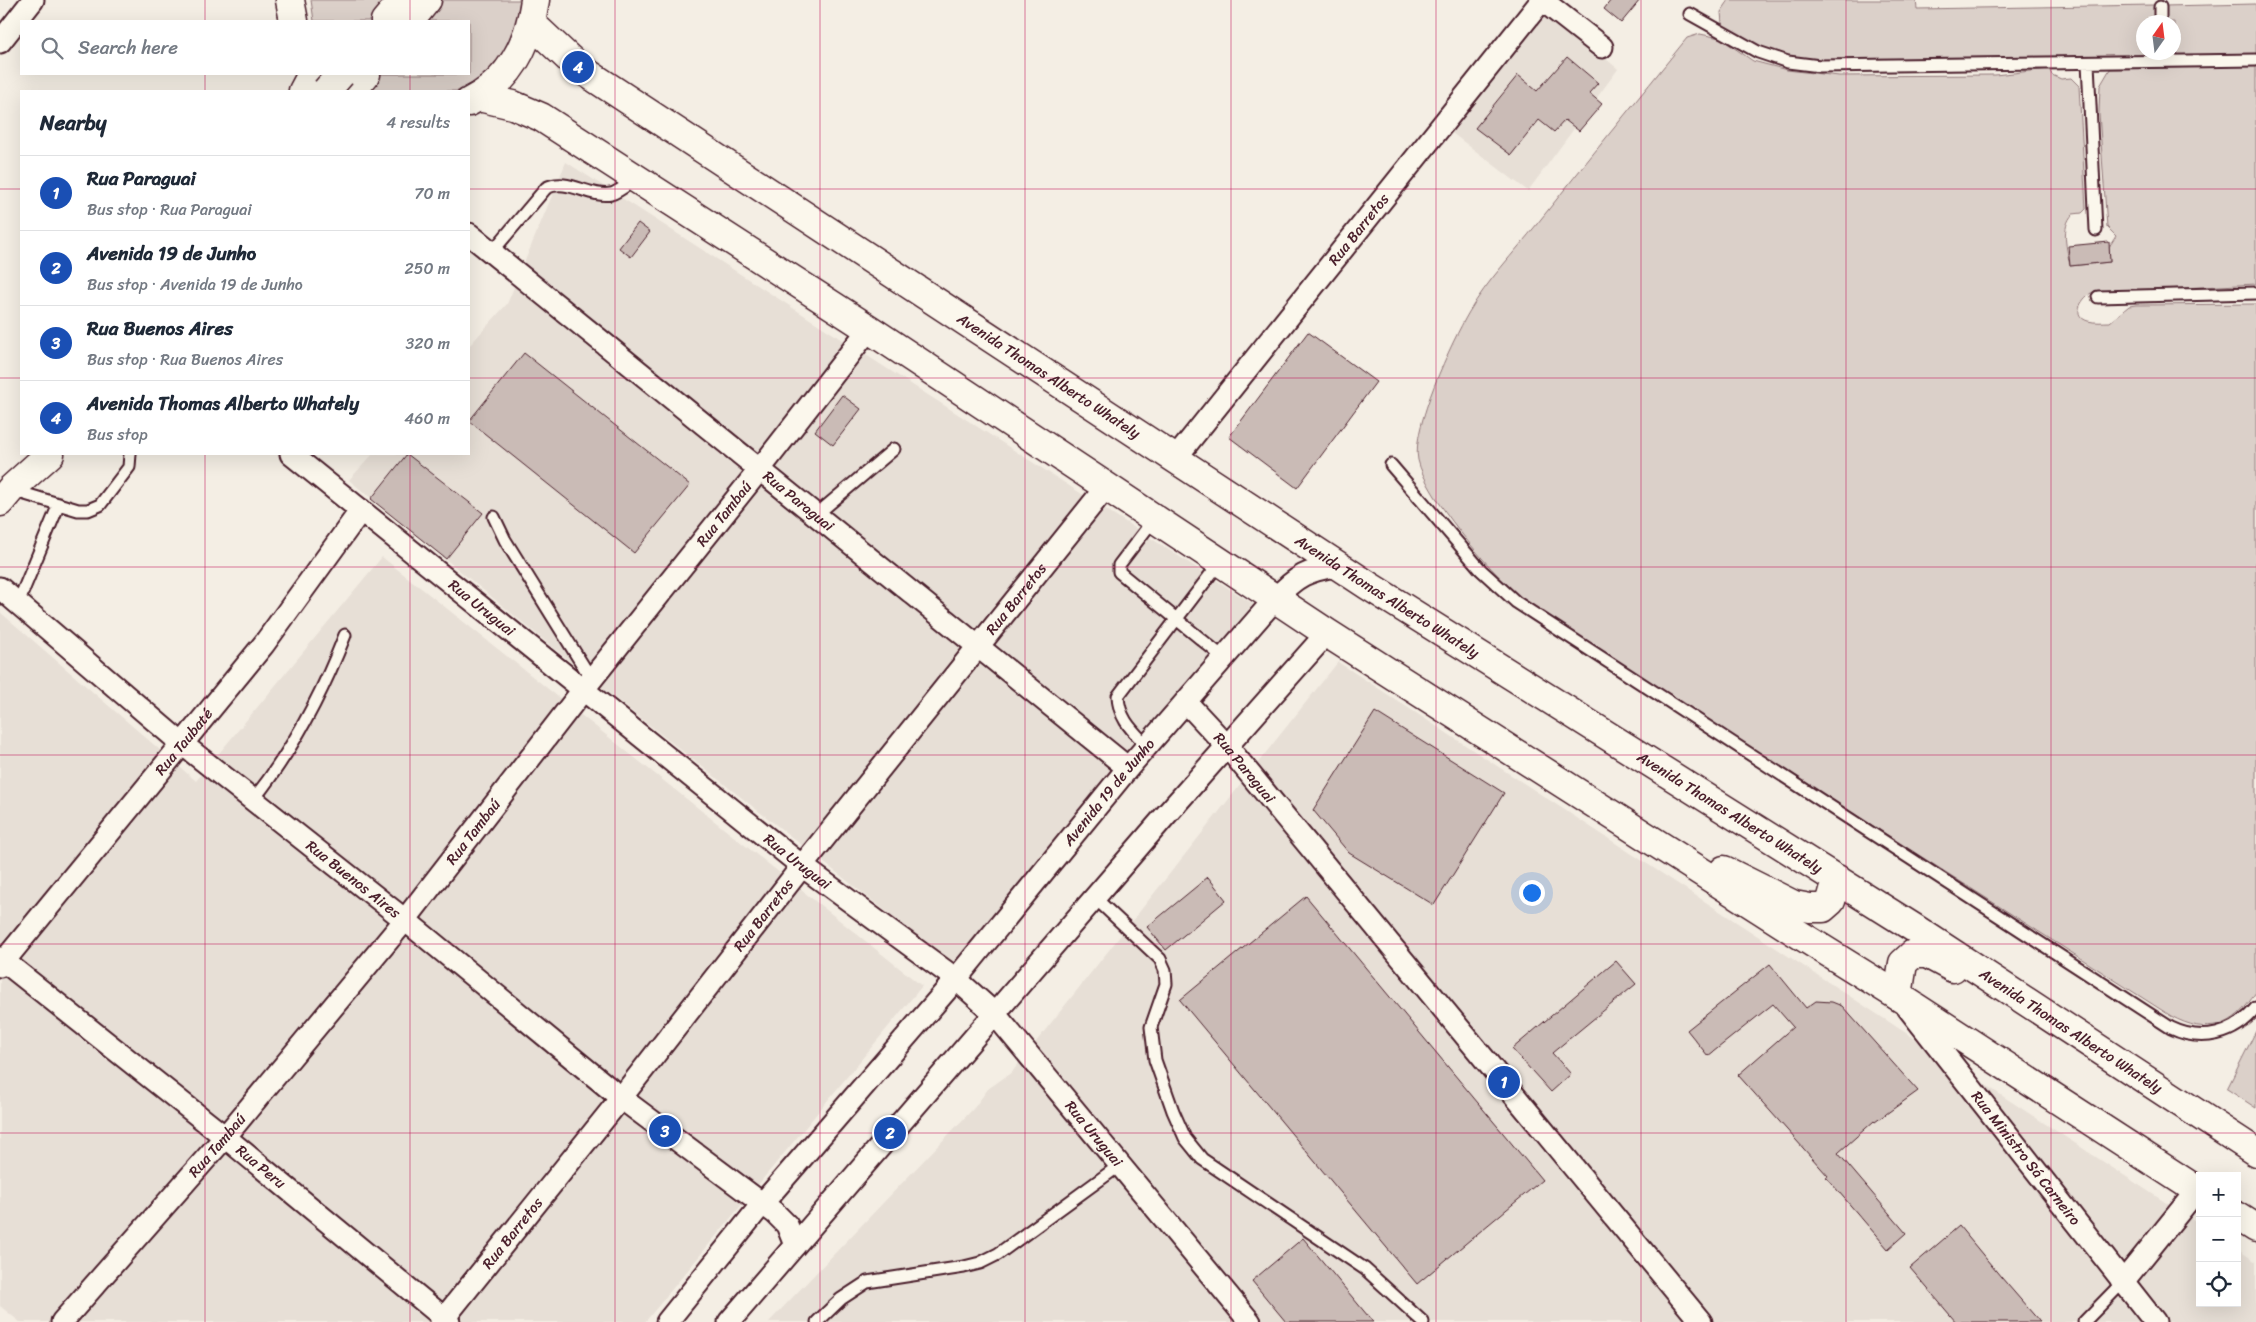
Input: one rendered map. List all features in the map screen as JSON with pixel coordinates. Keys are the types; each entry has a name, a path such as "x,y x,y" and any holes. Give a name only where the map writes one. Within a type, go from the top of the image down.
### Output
{"main road":[{"path":"290,0 294,20"},
{"path":"387,20 404,0"},
{"path":"411,20 427,0"},
{"path":"474,99 502,78 521,53 533,12"},
{"name":"Avenida Thomas Alberto Whately","path":"533,12 578,67 1338,565 2036,1006 2256,1152"},
{"path":"304,90 311,75"},
{"path":"322,75 338,90"},
{"path":"327,90 340,75"},
{"path":"353,90 365,75"},
{"path":"474,99 513,105 541,117 869,328 1327,633 1898,996 2196,1189"},
{"path":"5,496 31,455"},
{"path":"5,496 49,455"},
{"path":"1658,844 1726,870 1794,905 1802,907 1823,908 1831,901 1837,879"},
{"path":"1898,996 1903,963 1913,954 1927,954 1975,979 2036,1006"},
{"path":"2239,1217 2256,1228"}],"street":[{"path":"0,42 33,0"},
{"path":"1542,0 1602,48"},
{"name":"Rua Barretos","path":"1175,459 1542,0"},
{"name":"Rua Paraguai","path":"470,235 1128,768"},
{"name":"Rua Tambaú","path":"62,1322 225,1137 405,920 869,328"},
{"name":"Rua Uruguai","path":"292,455 588,685 802,866 956,979 994,1013 1250,1322"},
{"name":"Rua Barretos","path":"445,1321 802,866 1106,487"},
{"name":"Rua Taubaté","path":"1,962 264,644 361,510"},
{"name":"Avenida 19 de Junho","path":"667,1322 762,1204 956,979 1128,768 1275,599 1288,585 1310,571 1338,565"},
{"name":"Rua Buenos Aires","path":"0,588 181,743 405,920 621,1098 780,1217 787,1225 795,1245"},
{"path":"729,1322 1094,897 1226,745 1327,633"},
{"name":"Rua Paraguai","path":"1186,702 1226,745 1701,1322"},
{"name":"Rua Peru","path":"1,962 225,1137 445,1321"},
{"name":"Rua Ministro Sá Carneiro","path":"1898,996 2122,1283 2155,1322"},
{"path":"2122,1283 2196,1195"}],"lane":[{"path":"2160,7 2160,15"},
{"path":"1690,14 1758,52 1788,62 1820,66 2088,63 2136,59"},
{"path":"2181,58 2256,60"},
{"path":"2088,63 2096,230"},
{"path":"492,252 546,188 553,184 562,184 601,194 613,193 636,178"},
{"path":"2098,297 2256,293"},
{"path":"816,515 894,449"},
{"path":"5,496 59,504 78,510 88,510 100,506 129,467 130,455"},
{"path":"1391,465 1481,570 1516,602 2170,1028 2190,1035 2217,1034 2241,1024 2256,1008"},
{"path":"18,603 59,504"},
{"path":"494,517 505,540 588,685"},
{"path":"1154,519 1119,565 1119,572 1224,658"},
{"path":"1147,746 1125,724 1118,709 1118,696 1220,562"},
{"path":"253,800 313,709 345,635"},
{"path":"1094,897 1160,959 1165,970 1166,984 1151,1027 1154,1060 1185,1138 1202,1159 1365,1269 1423,1322"},
{"path":"817,1322 841,1299 867,1282 980,1263 998,1254 1120,1165"},
{"path":"2084,1322 2122,1283"}],"shaded area":[{"path":"311,0 525,0 515,41 489,74 464,90 370,90 348,75 470,75 470,20 314,20"},
{"path":"1729,0 1916,0 1917,9 2154,5 2155,15 2136,15 2136,58 1788,62 1729,36 1722,23 1721,12"},
{"path":"2256,4 2256,58 2185,61 2181,59 2181,15 2165,15 2164,6"},
{"path":"1546,8 1618,69 1528,191 1452,133"},
{"path":"1700,34 1720,38 1753,61 1787,70 1839,76 1995,75 2049,69 2052,75 2061,79 2071,78 2079,86 2086,209 2082,213 2073,214 2067,225 2066,246 2070,266 2110,262 2109,247 2116,236 2107,227 2099,113 2100,86 2110,69 2256,66 2256,284 2091,293 2079,307 2080,315 2083,319 2096,322 2110,322 2129,306 2136,305 2256,304 2256,992 2239,1014 2229,1021 2208,1027 2197,1026 2171,1016 1544,615 1526,602 1476,551 1446,512 1423,475 1418,460 1417,446 1421,428 1434,385 1469,312 1501,267 1687,38"},
{"path":"566,162 1253,604 954,965 606,691 349,480 372,455 470,455 470,345 507,304"},
{"path":"382,557 922,986 645,1322 20,1322 0,1306 0,612 196,781"},
{"path":"1338,662 2196,1222 2196,1307 2241,1307 2241,1252 2256,1262 2256,1322 769,1322 974,1108 988,1089 1012,1072"},
{"path":"2256,1031 2256,1108 2227,1089"}],"building":[{"path":"1611,0 1640,0 1621,23 1604,9"},
{"path":"1567,57 1598,83 1589,93 1602,104 1579,131 1565,120 1554,132 1539,120 1511,155 1475,128 1518,75 1537,91"},
{"path":"638,223 650,232 631,257 619,248"},
{"path":"2109,242 2110,262 2070,266 2068,246"},
{"path":"1308,332 1376,382 1297,488 1229,437"},
{"path":"524,353 690,485 634,553 470,422"},
{"path":"842,395 861,409 833,445 815,431"},
{"path":"406,455 408,455 483,513 446,559 371,499"},
{"path":"1375,712 1504,793 1434,905 1349,853 1313,810"},
{"path":"1208,877 1226,900 1166,950 1147,927"},
{"path":"1306,896 1542,1180 1417,1284 1180,1000"},
{"path":"1616,961 1636,984 1552,1053 1571,1074 1551,1092 1512,1049"},
{"path":"1770,964 1806,1008 1816,1001 1832,1002 1842,1006 1918,1091 1874,1121 1838,1153 1906,1233 1888,1249 1826,1177 1828,1176 1738,1075 1793,1027 1773,1004 1708,1056 1687,1030"},
{"path":"1959,1226 2040,1322 1956,1322 1910,1268"},
{"path":"1303,1238 1373,1322 1286,1322 1252,1281"}],"place":[{"name":"Avenida Thomas Alberto Whately","path":"578,67"},
{"name":"Rua Paraguai","path":"1504,1082"},
{"name":"Rua Buenos Aires","path":"665,1131"},
{"name":"Avenida 19 de Junho","path":"890,1133"}]}
